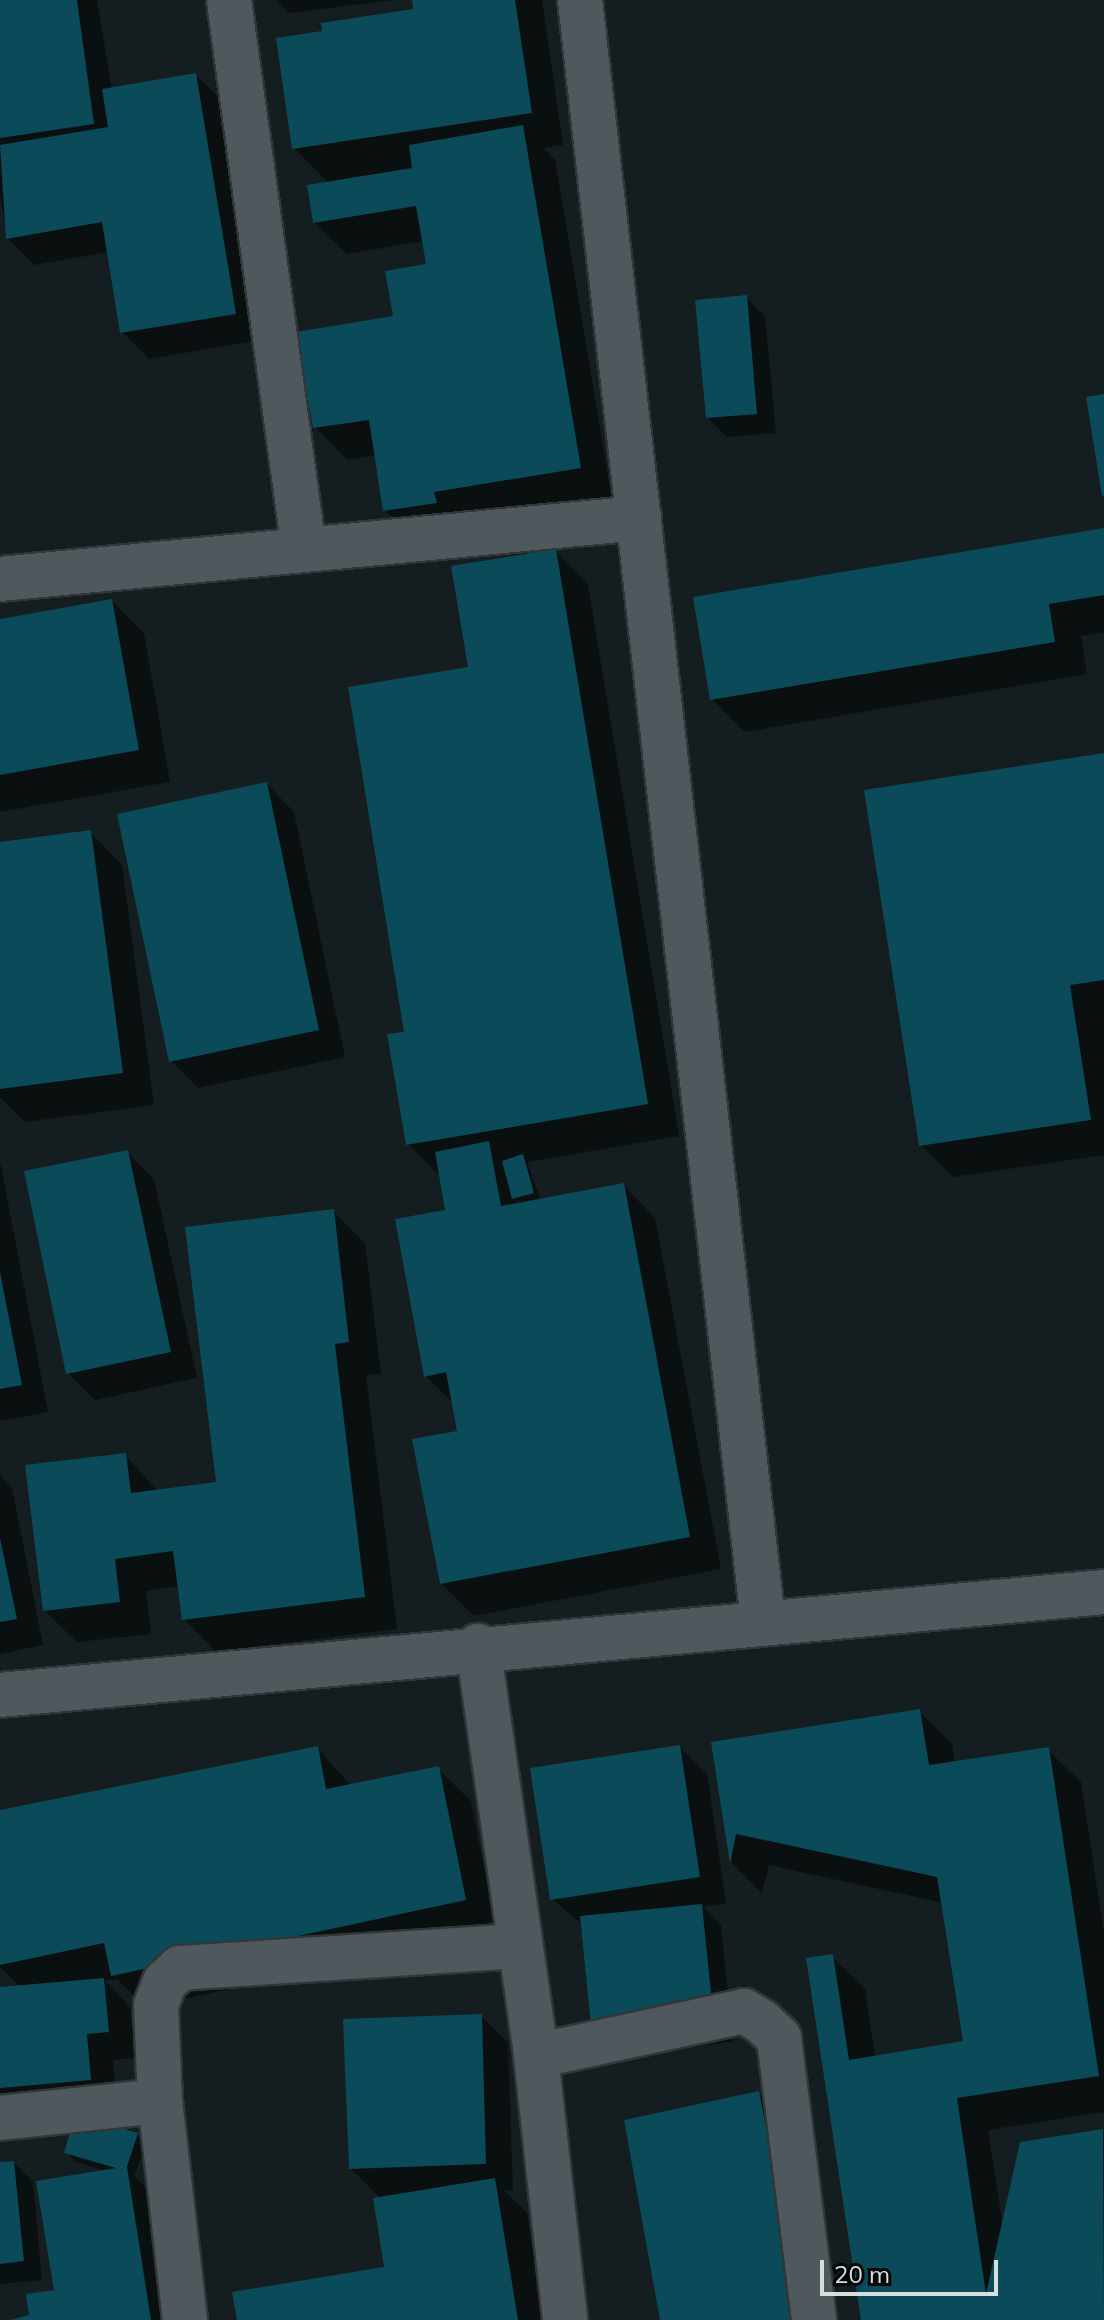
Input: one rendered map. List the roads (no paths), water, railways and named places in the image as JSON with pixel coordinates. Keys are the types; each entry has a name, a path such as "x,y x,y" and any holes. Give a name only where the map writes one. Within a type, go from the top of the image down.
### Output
{"street":[{"path":"229,0 304,550"},
{"path":"580,0 763,1622"},
{"path":"0,579 639,518"},
{"path":"0,1695 478,1646 1104,1592"},
{"path":"478,1646 536,2056 565,2320"},
{"path":"185,2320 160,2101 156,2005 165,1982 180,1968 520,1946"},
{"path":"536,2056 744,2011 779,2038 814,2320"},
{"path":"0,2118 160,2101"}]}
